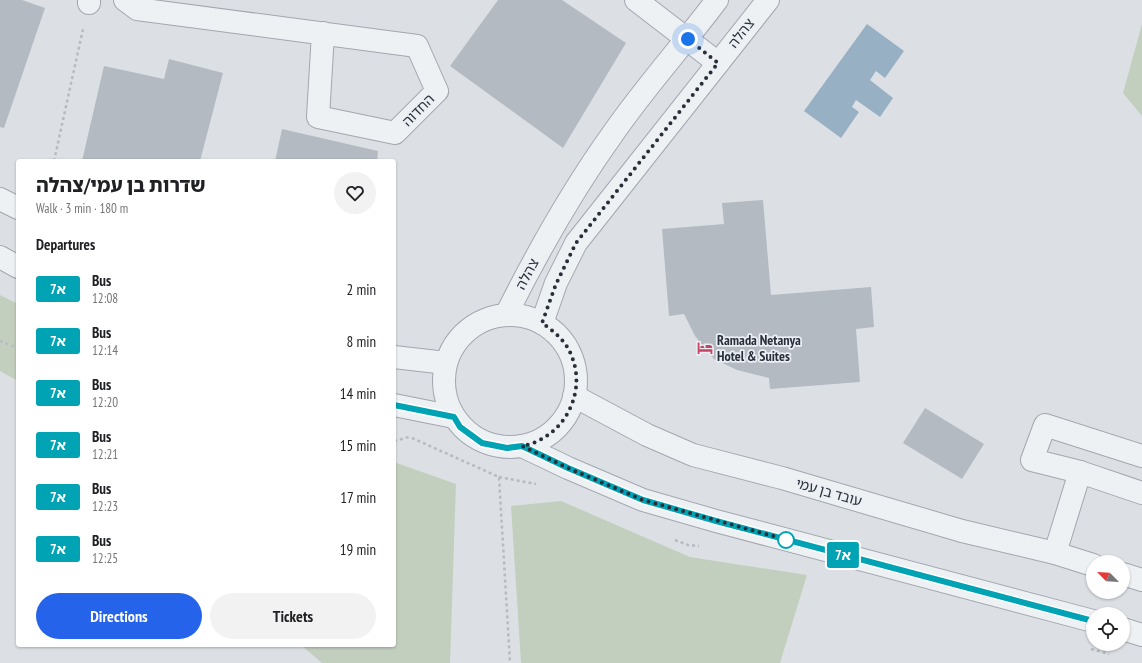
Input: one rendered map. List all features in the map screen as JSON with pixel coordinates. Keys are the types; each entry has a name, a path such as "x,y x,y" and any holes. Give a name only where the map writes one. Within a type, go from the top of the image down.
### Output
{"street":[{"name":"החדוה","path":"125,0 138,9 323,33 417,46 436,91 395,133 318,117 323,33"},
{"path":"636,0 718,63"},
{"name":"צהלה","path":"506,315 528,271 574,190 615,130 688,39 717,0"},
{"name":"צהלה","path":"542,323 556,284 576,243 768,0"},
{"path":"0,199 16,207"},
{"path":"0,257 16,265"},
{"path":"512,314 537,319 542,323 558,334 572,357 577,382 571,408 557,430 534,444 507,448 482,443 460,427 447,405 443,380 448,354 463,333 486,318 512,314"},
{"path":"396,357 446,363"},
{"name":"עובד בן עמי","path":"574,396 647,435 693,455 782,478 962,531 1055,553 1086,563"},
{"path":"396,405 454,417"},
{"path":"1142,456 1044,425 1032,460 1080,472 1142,494"},
{"path":"522,446 568,468 643,500 723,523 1086,619"},
{"path":"1055,553 1080,472"},
{"path":"1130,576 1142,580"},
{"path":"1130,631 1142,635"}],"path":[{"path":"54,159 89,1"},
{"path":"0,341 16,347"},
{"path":"396,440 409,437 499,477 510,663"}],"green space":[{"path":"1142,24 1142,116 1123,93"},
{"path":"0,295 16,303 16,380 0,371"},
{"path":"396,463 456,484 450,663 322,663 303,647 396,647"},
{"path":"561,501 690,557 807,575 780,663 521,663 511,506"}],"water":[{"path":"867,24 904,51 885,78 876,71 870,80 893,98 880,117 856,100 852,107 859,112 841,138 804,111"}],"building":[{"path":"0,0 22,0 45,8 4,128 0,127"},
{"path":"498,0 562,0 626,43 563,148 450,66"},
{"path":"169,59 223,73 201,159 82,159 104,66 164,79"},
{"path":"282,129 378,151 377,159 275,159"},
{"path":"763,200 771,295 871,287 874,327 856,329 860,382 770,389 769,378 737,370 714,359 695,336 684,314 669,316 662,229 724,224 722,203"},
{"path":"925,408 984,444 962,479 903,443"}],"bus line":[{"name":"7א","path":"396,406 454,417 460,427 482,443 507,448 522,446 568,468 643,500 716,521 1086,619"}],"place":[{"name":"Ramada Netanya Hotel & Suites","path":"705,348"}],"route":[{"path":"688,39 718,63 576,243 556,284 542,323 558,334 572,357 577,382 571,408 557,430 534,444 522,446 568,468 643,500 791,541 786,540"}]}
